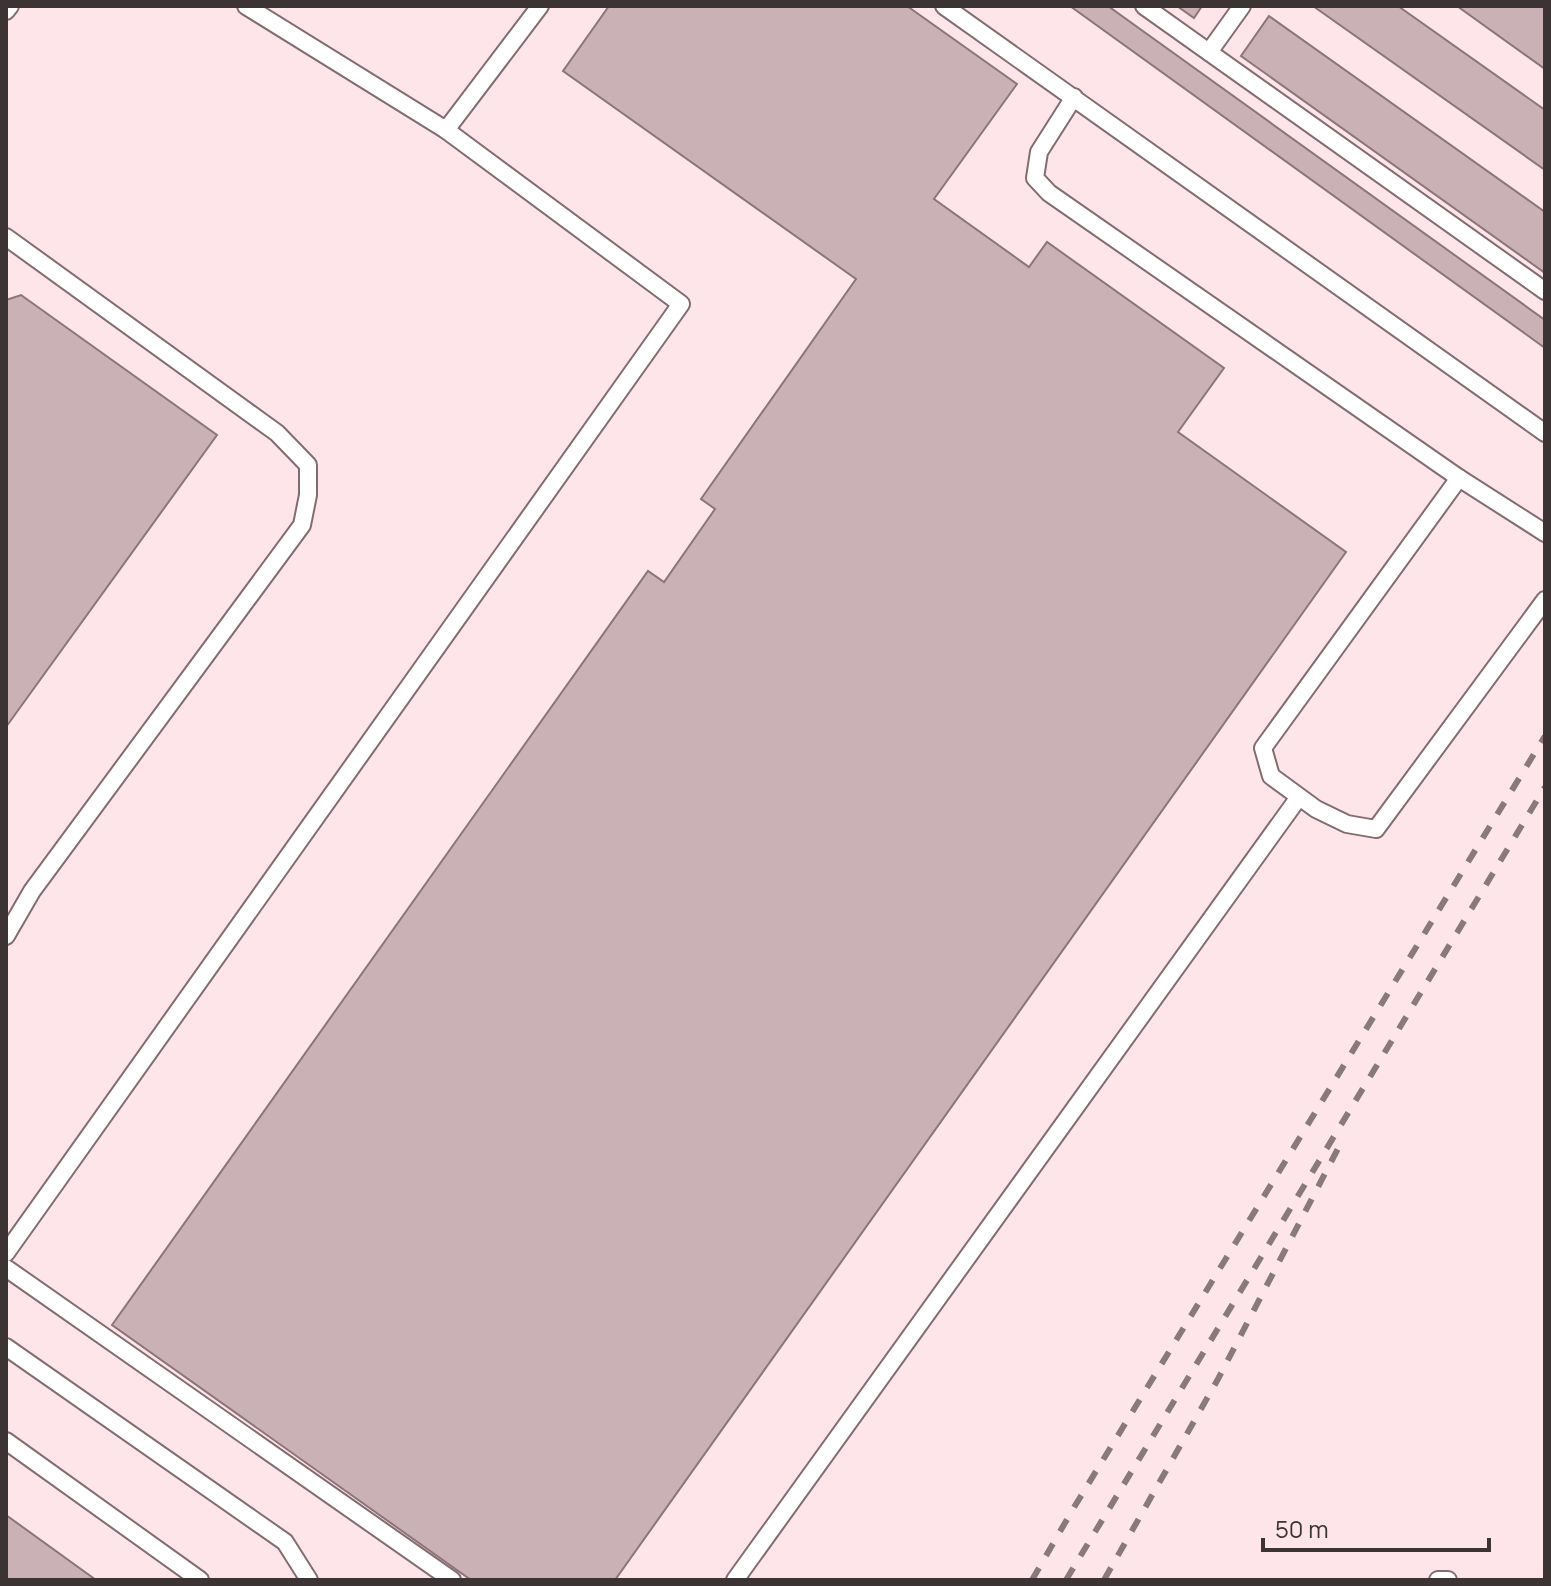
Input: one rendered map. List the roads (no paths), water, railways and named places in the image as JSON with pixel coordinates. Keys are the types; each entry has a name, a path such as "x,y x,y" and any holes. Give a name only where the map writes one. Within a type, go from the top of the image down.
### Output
{"lane":[{"path":"6,1253 681,304 446,130 246,6"},
{"path":"446,130 540,6"},
{"path":"944,6 1545,433"},
{"path":"1144,6 1545,291"},
{"path":"1209,52 1242,6"},
{"path":"1074,97 1039,152 1035,178 1049,193 1459,478 1545,533"},
{"path":"6,237 277,433 308,465 308,495 302,525 32,891 6,936"},
{"path":"1459,478 1263,748 1271,776 1316,809 1347,824 1376,829 1545,600"},
{"path":"735,1580 1299,797"},
{"path":"6,1268 452,1580"},
{"path":"6,1347 285,1542 309,1580"},
{"path":"6,1441 200,1580"},
{"path":"1438,1580 1448,1580"}],"railway":[{"path":"1032,1580 1545,736"},
{"path":"1066,1580 1545,787"},
{"path":"1104,1580 1218,1379 1344,1137"}]}
